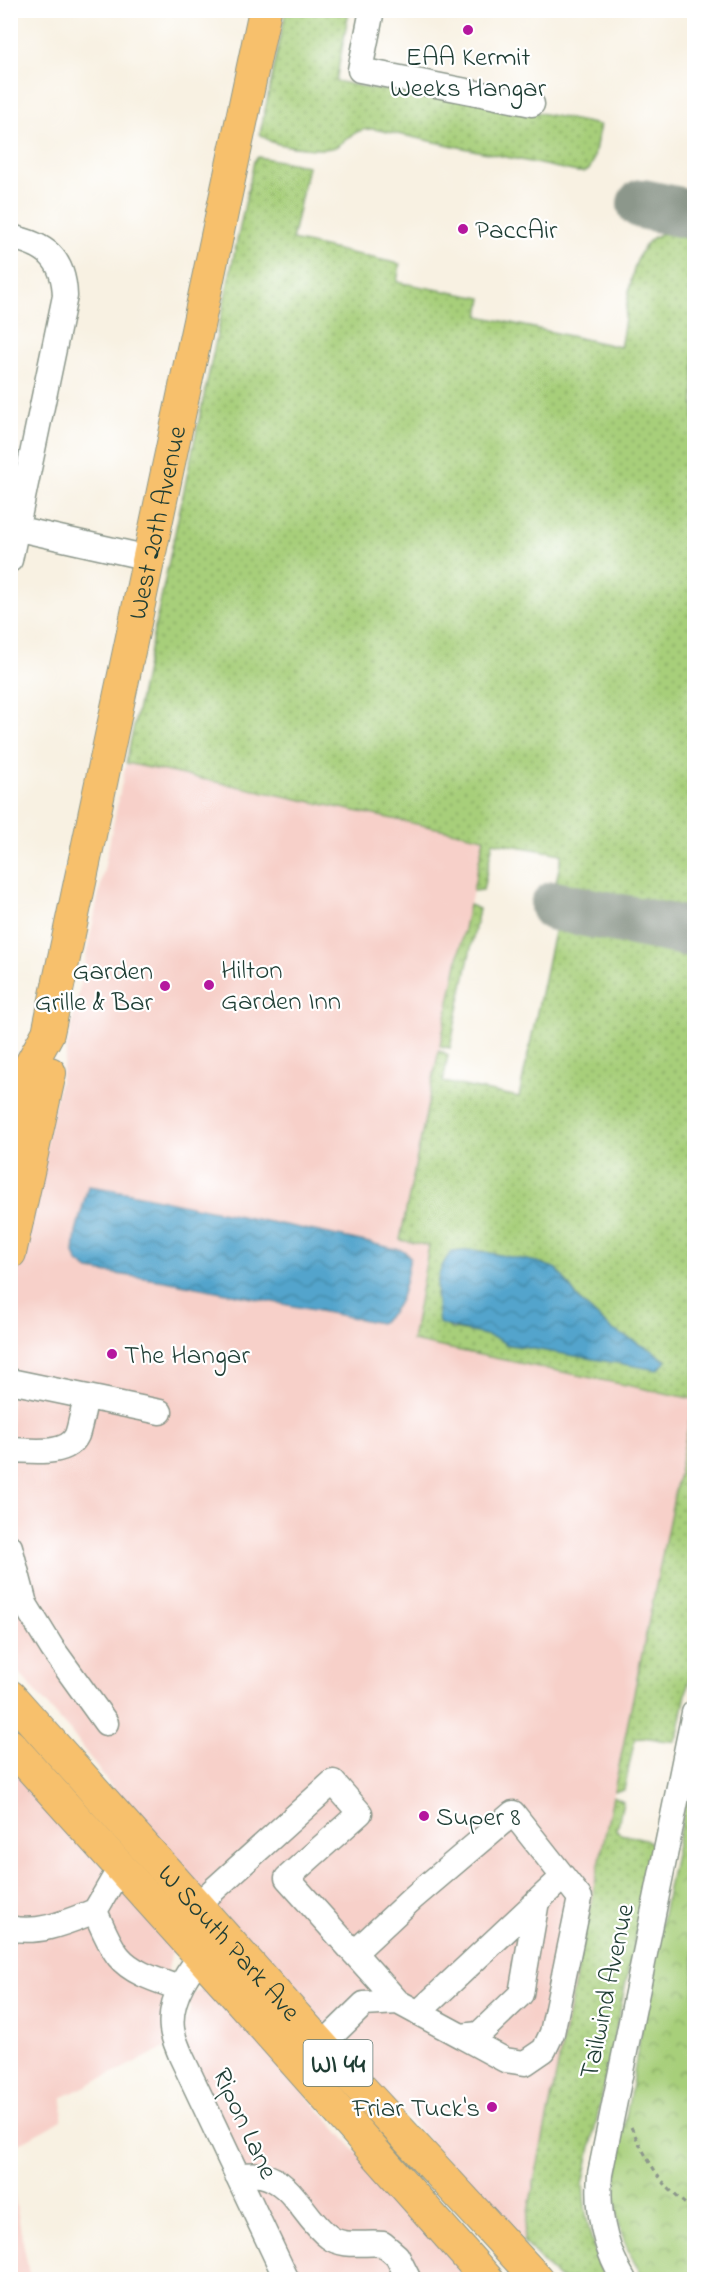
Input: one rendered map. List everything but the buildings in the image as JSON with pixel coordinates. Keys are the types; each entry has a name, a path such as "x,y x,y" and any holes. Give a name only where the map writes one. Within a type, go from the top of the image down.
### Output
{"main road":[{"name":"West 20th Avenue","path":"10,1143 31,1064 48,1034 265,10"},
{"name":"West 20th Avenue","path":"10,1253 52,1063 48,1034"},
{"name":"W South Park Ave","path":"10,1696 322,2045 538,2280"},
{"name":"WI 44","path":"10,1745 120,1868"},
{"name":"W South Park Ave","path":"120,1868 488,2280"}],"street":[{"path":"372,10 360,70 532,105"},
{"path":"10,237 29,241 41,247 54,258 65,282 65,296 14,528 10,560"},
{"path":"14,528 149,558"},
{"path":"10,1382 160,1412"},
{"path":"10,1450 55,1449 68,1445 76,1436 86,1397"},
{"path":"10,1547 25,1604 52,1648 106,1723"},
{"name":"Tailwind Avenue","path":"624,2280 607,2246 598,2199 600,2174 694,1713"},
{"path":"197,1905 333,1782 360,1812 287,1878"},
{"path":"260,1848 354,1953 408,2008 505,2060 525,2063 544,2050 552,2033 580,1898 513,1813 414,1897 354,1953"},
{"path":"10,1928 19,1930 58,1925 95,1911 120,1868"},
{"path":"322,2045 364,2004 408,2008 563,1877"},
{"path":"461,2036 479,2034 521,1994 537,1901"},
{"path":"95,1911 120,1958 145,1975 179,1988 221,1931"},
{"name":"Ripon Lane","path":"179,1988 172,2015 172,2030 181,2056 287,2280"},
{"path":"237,2175 261,2175 281,2185 294,2196 312,2221 330,2239 349,2244 383,2244 397,2256 410,2280"}],"path":[{"path":"615,2096 646,2157 665,2185 694,2210"}],"shaded area":[{"path":"126,763 484,838 400,1239 429,1246 412,1341 694,1398 523,2242 367,2075 126,1807 71,1732 11,1664 11,1296 65,1058"},
{"path":"10,1763 173,1945 163,1994 167,2047 63,2097 62,2120 11,2148"},
{"path":"206,1988 215,1993 470,2279 295,2279 186,2048 183,2028 190,2011 190,2000 194,1993"},
{"path":"11,2178 30,2279 11,2279"}],"green space":[{"path":"286,10 349,11 336,81 373,89 430,91 600,125 593,162 589,170 577,172 374,129 358,132 337,146 324,149 270,141 260,134"},
{"path":"258,157 308,166 292,240 400,264 397,282 482,298 479,316 620,347 632,278 637,260 645,246 656,236 671,232 694,237 694,919 554,892 562,854 493,842 483,890 473,891 484,838 126,763 254,161"},
{"path":"469,905 479,909 450,1048 440,1046"},
{"path":"557,918 694,948 694,1399 412,1341 429,1246 400,1240 439,1050 448,1055 443,1082 519,1097","holes":["557,1269 580,1301 611,1329 666,1360 609,1361 505,1344 487,1335 450,1329 435,1293"]},
{"path":"694,1399 694,1654 678,1734 674,1741 635,1738 624,1790 614,1791"},
{"path":"694,1760 694,2279 646,2279 629,2252 621,2232 616,2200 617,2170 647,1998"},
{"path":"613,1796 623,1801 617,1830 620,1834 644,1840 652,1845 654,1850 583,2184 590,2233 605,2279 559,2279 523,2242"}],"water":[{"path":"88,1186 332,1234 404,1251 410,1257 402,1294 394,1309 380,1323 165,1281 89,1270 77,1261 74,1253 76,1232"},
{"path":"474,1250 537,1262 557,1269 580,1301 611,1329 653,1351 666,1361 658,1370 505,1344 494,1338 439,1323 436,1295 441,1269 451,1252"}],"taxiway":[{"path":"642,204 694,215"},
{"path":"555,906 694,933"}],"place":[{"name":"EAA Kermit Weeks Hangar","path":"468,30"},
{"name":"PaccAir","path":"463,229"},
{"name":"Hilton Garden Inn","path":"209,985"},
{"name":"Garden Grille & Bar","path":"165,986"},
{"name":"The Hangar","path":"112,1354"},
{"name":"Super 8","path":"424,1816"},
{"name":"Friar Tuck's","path":"492,2107"}]}
